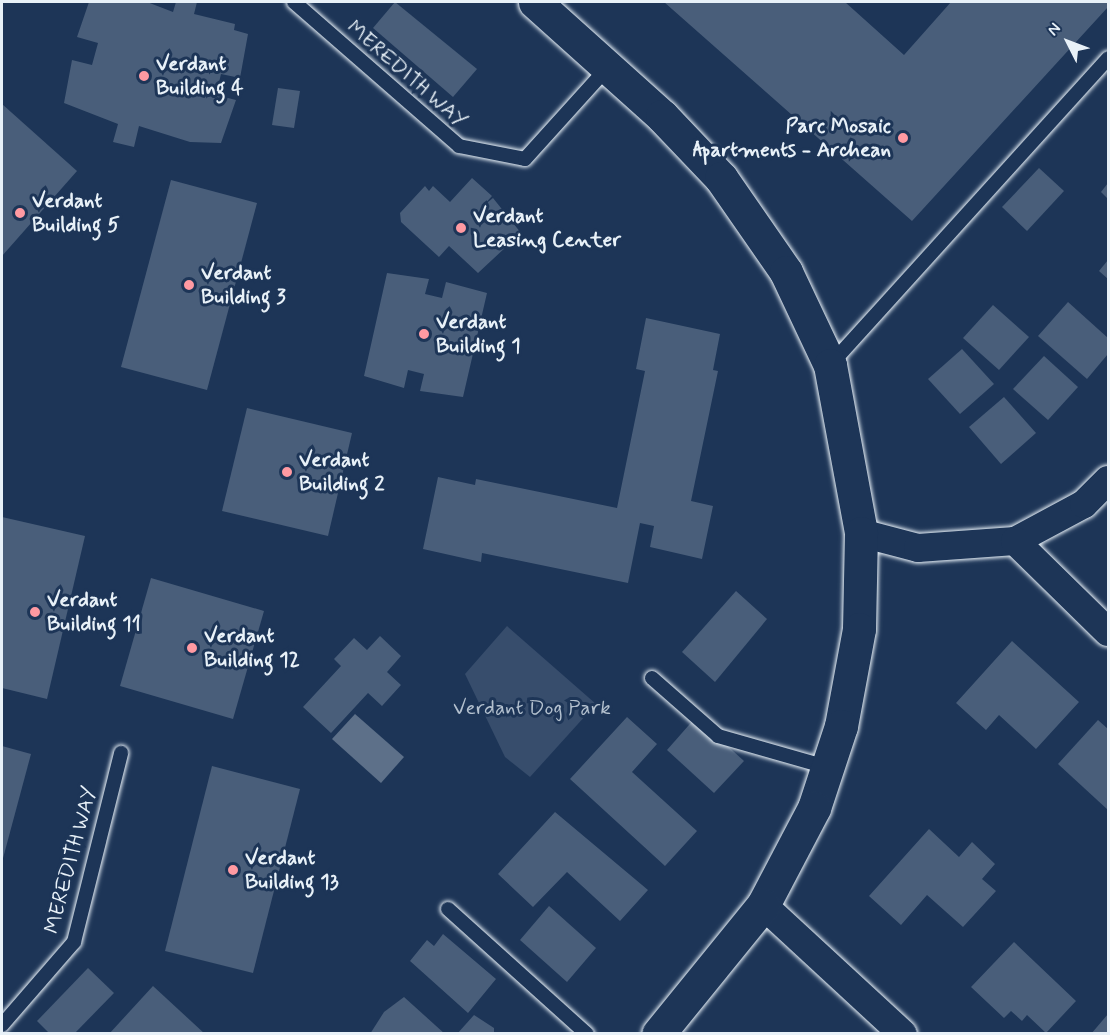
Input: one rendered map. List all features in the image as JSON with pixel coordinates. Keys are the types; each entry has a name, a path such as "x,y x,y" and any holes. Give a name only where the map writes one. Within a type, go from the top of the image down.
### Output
{"street":[{"path":"535,2 608,67 721,178 786,272 830,365 861,533 859,629 828,767 814,808 763,905 658,1034"},
{"path":"861,533 918,548 1015,542 1084,504 1108,480"},
{"path":"1015,542 1108,632"},
{"path":"763,905 903,1034"}],"lane":[{"name":"MEREDITH WAY","path":"294,2 459,146 525,159 608,67"},
{"path":"830,365 1108,58"},
{"path":"652,678 718,736 828,767"},
{"name":"MEREDITH WAY","path":"2,1025 74,942 121,753"},
{"path":"448,909 587,1034"}],"green space":[{"name":"Verdant Dog Park","path":"507,626 596,704 530,777 505,757 465,674"}],"shaded area":[{"path":"355,714 404,757 381,783 332,739"}],"building":[{"name":"Verdant Building 4","path":"89,2 147,2 173,12 176,2 197,2 194,14 235,24 234,30 248,34 240,78 221,74 216,95 236,100 221,143 190,142 139,126 134,147 113,142 118,124 64,103 72,60 92,65 98,43 77,37"},
{"path":"395,2 477,69 453,97 373,28"},
{"name":"Parc Mosaic Apartments - Archean","path":"664,2 845,2 904,55 951,2 1108,2 1108,7 912,221"},
{"path":"278,88 300,91 294,128 272,125"},
{"name":"Verdant Building 5","path":"2,104 77,171 2,256"},
{"path":"1039,168 1064,191 1027,231 1002,207"},
{"name":"Verdant Leasing Center","path":"472,178 492,196 483,206 493,198 521,233 478,273 449,246 439,257 401,222 400,213 425,186 429,191 433,186 450,202"},
{"name":"Verdant Building 3","path":"171,180 257,203 207,390 121,367"},
{"path":"1108,183 1108,199 1101,192"},
{"path":"1108,260 1108,279 1099,271"},
{"name":"Verdant Building 1","path":"387,273 429,279 425,294 442,298 446,282 487,293 463,397 420,391 424,374 408,370 404,388 364,376"},
{"path":"1068,302 1108,338 1108,354 1087,379 1038,336"},
{"path":"993,305 1029,337 999,370 963,338"},
{"path":"646,318 720,334 713,370 718,371 691,501 713,506 702,559 650,547 654,526 640,523 628,583 482,553 481,562 423,549 438,477 475,485 476,479 617,508 645,371 636,369"},
{"path":"962,349 994,384 960,414 928,379"},
{"path":"1044,356 1078,387 1048,420 1013,389"},
{"path":"1004,397 1036,433 1001,464 969,427"},
{"name":"Verdant Building 2","path":"247,408 352,433 328,536 222,511"},
{"name":"Verdant Building 11","path":"2,517 85,536 47,699 2,688"},
{"name":"Verdant Building 12","path":"151,578 264,611 233,719 120,686"},
{"path":"736,591 767,619 715,682 682,652"},
{"path":"380,636 401,656 387,672 401,685 382,706 368,693 331,733 303,707 341,666 334,659 354,638 367,650"},
{"path":"1012,641 1079,702 1036,749 999,715 986,730 956,703"},
{"path":"627,717 657,744 632,772 697,831 665,866 570,779"},
{"path":"696,717 744,761 714,793 667,750"},
{"path":"1098,720 1108,729 1108,810 1058,764"},
{"path":"2,746 31,754 2,862"},
{"name":"Verdant Building 13","path":"212,766 300,789 253,973 165,951"},
{"path":"555,812 648,890 620,921 567,872 533,907 498,874"},
{"path":"929,829 959,857 972,842 995,864 982,879 996,891 963,927 927,895 901,925 869,896"},
{"path":"549,906 596,948 567,982 520,940"},
{"path":"443,934 496,979 468,1013 410,961 427,940 434,946"},
{"path":"1014,942 1076,1001 1046,1033 1027,1015 1022,1021 1011,1011 1004,1018 971,987"},
{"path":"88,968 114,993 74,1034 50,1034 37,1021"},
{"path":"153,986 205,1034 109,1034"},
{"path":"404,997 445,1034 370,1034 384,1012"},
{"path":"1108,1014 1108,1034 1091,1034"},
{"path":"474,1015 494,1028 494,1034 457,1034"}],"place":[{"name":"Verdant Building 4","path":"144,76"},
{"name":"Parc Mosaic Apartments - Archean","path":"903,138"},
{"name":"Verdant Building 5","path":"20,213"},
{"name":"Verdant Leasing Center","path":"461,228"},
{"name":"Verdant Building 3","path":"189,285"},
{"name":"Verdant Building 1","path":"424,334"},
{"name":"Verdant Building 2","path":"287,472"},
{"name":"Verdant Building 11","path":"35,612"},
{"name":"Verdant Building 12","path":"192,648"},
{"name":"Verdant Building 13","path":"233,870"}]}
